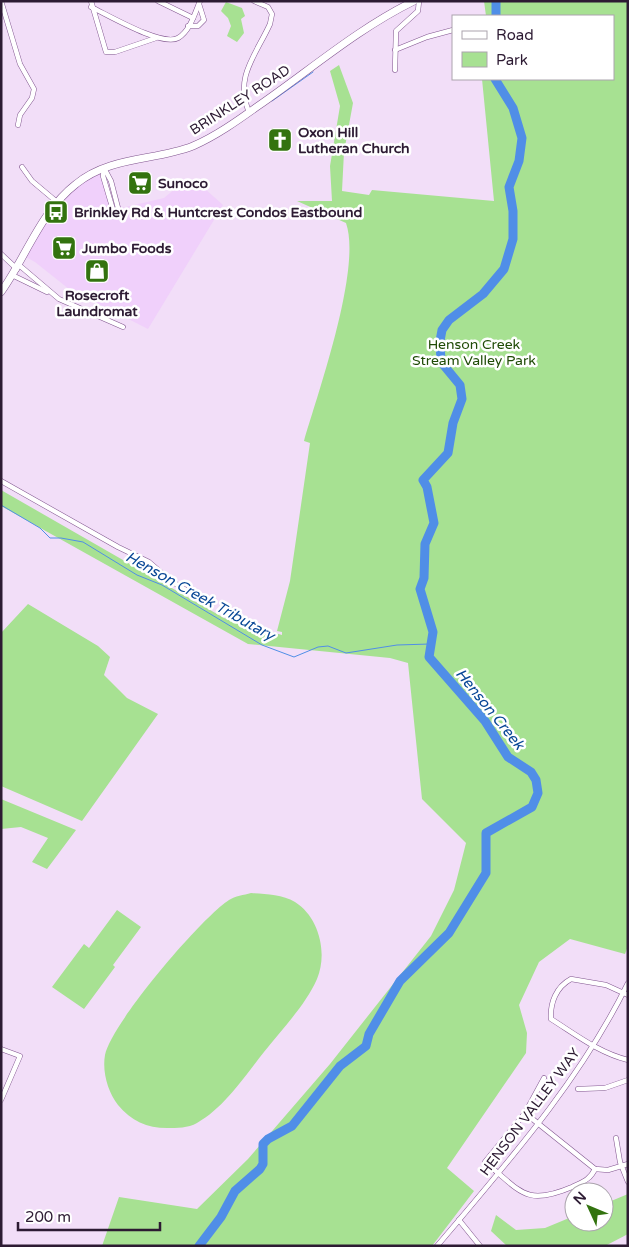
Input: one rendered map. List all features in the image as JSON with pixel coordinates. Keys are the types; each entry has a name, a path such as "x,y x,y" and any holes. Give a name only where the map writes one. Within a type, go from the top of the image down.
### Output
{"main road":[{"name":"BRINKLEY ROAD","path":"1,292 57,202 79,181 104,168 124,161 185,149 210,137 249,112 361,32 414,1"}],"street":[{"path":"2,1 20,64 34,89 32,98 20,115 18,125"},
{"path":"90,1 106,52 115,52 157,37"},
{"path":"158,1 193,18"},
{"path":"249,112 242,96 243,82 270,24 272,14 268,8 254,1"},
{"path":"396,70 394,50 396,31 401,24 418,11 419,1"},
{"path":"91,7 157,37 176,39 188,26 200,3"},
{"path":"188,26 198,26 204,20 200,3"},
{"path":"394,50 427,37 452,30"},
{"path":"22,167 32,181 57,202"},
{"path":"104,168 111,181 115,209"},
{"path":"1,254 16,270 53,295 82,311 123,327"},
{"path":"16,270 53,295"},
{"path":"1,481 118,547 149,562 171,580 199,598"},
{"path":"626,993 606,985 571,979 564,983 550,1004 551,1019 593,1046 615,1057 628,1060"},
{"name":"HENSON VALLEY WAY","path":"437,1246 562,1092 626,993 628,983"},
{"path":"1,1049 20,1056 1,1100"},
{"path":"544,1078 525,1112 485,1162 525,1194 541,1198 549,1197 587,1180 596,1169"},
{"path":"578,1089 605,1088 628,1080"},
{"path":"525,1112 596,1169 608,1170 628,1164"},
{"path":"616,1138 621,1167 628,1182"},
{"path":"459,1220 480,1246"}],"shaded area":[{"path":"104,168 103,176 113,210 164,198 176,188 191,185 204,188 223,205 148,329 69,289 35,262 24,256 57,202"}],"green space":[{"name":"Henson Creek Stream Valley Park","path":"484,1 628,1 628,946 625,954 570,939 539,962 519,1005 527,1033 526,1053 447,1168 474,1191 432,1246 102,1246 119,1197 197,1209 248,1159 330,1064 431,936 454,890 466,843 422,799 408,663 390,658 248,644 1,506 1,490 224,618 282,635 282,632 277,631 290,581 310,443 304,441 328,363 348,269 349,243 346,223 297,201 332,201 330,166 340,106 330,71 339,65 353,103 344,152 342,191 369,195 372,190 494,201 482,80 614,80 614,15 486,15"},
{"path":"226,2 242,8 245,16 241,19 244,33 237,42 227,36 231,26 228,18 221,11"},
{"path":"28,604 98,646 110,657 104,675 127,698 158,714 82,821 1,786 1,633"},
{"path":"1,799 76,830 47,869 32,862 48,838 21,827 1,829"},
{"path":"251,893 290,899 310,917 319,936 321,947 322,958 317,979 300,1008 242,1081 207,1117 194,1125 179,1128 160,1128 146,1125 123,1111 114,1100 109,1088 105,1075 104,1061 111,1040 139,997 199,927 229,900"},
{"path":"117,910 141,927 84,1009 52,987 84,944 89,948"},
{"path":"628,1194 628,1234 605,1246 507,1246 491,1231 496,1215 516,1230 545,1228 564,1220 564,1232 614,1232 614,1200"}],"waterway":[{"name":"Henson Creek","path":"496,1 496,15"},
{"path":"272,101 313,72"},
{"name":"Henson Creek","path":"199,1246 221,1217 235,1191 260,1169 263,1164 263,1144 268,1139 292,1126 340,1066 366,1046 369,1034 400,981 449,933 486,873 486,833 532,807 538,793 536,780 531,772 508,757 485,721 429,657 433,632 420,589 424,578 425,544 434,523 427,487 423,480 448,453 453,423 462,399 460,385 441,362 440,341 442,330 449,320 483,294 504,269 513,239 513,211 509,187 519,161 522,138 513,108 496,80"},
{"name":"Henson Creek Tributary","path":"1,505 40,528 50,538 83,542 137,575 162,585 262,645 294,657 318,647 328,646 346,653 397,645 430,644"}],"place":[{"name":"Oxon Hill Lutheran Church","path":"280,140"},
{"name":"Sunoco","path":"140,183"},
{"name":"Brinkley Rd & Huntcrest Condos Eastbound","path":"56,212"},
{"name":"Jumbo Foods","path":"64,248"},
{"name":"Rosecroft Laundromat","path":"97,271"}]}
